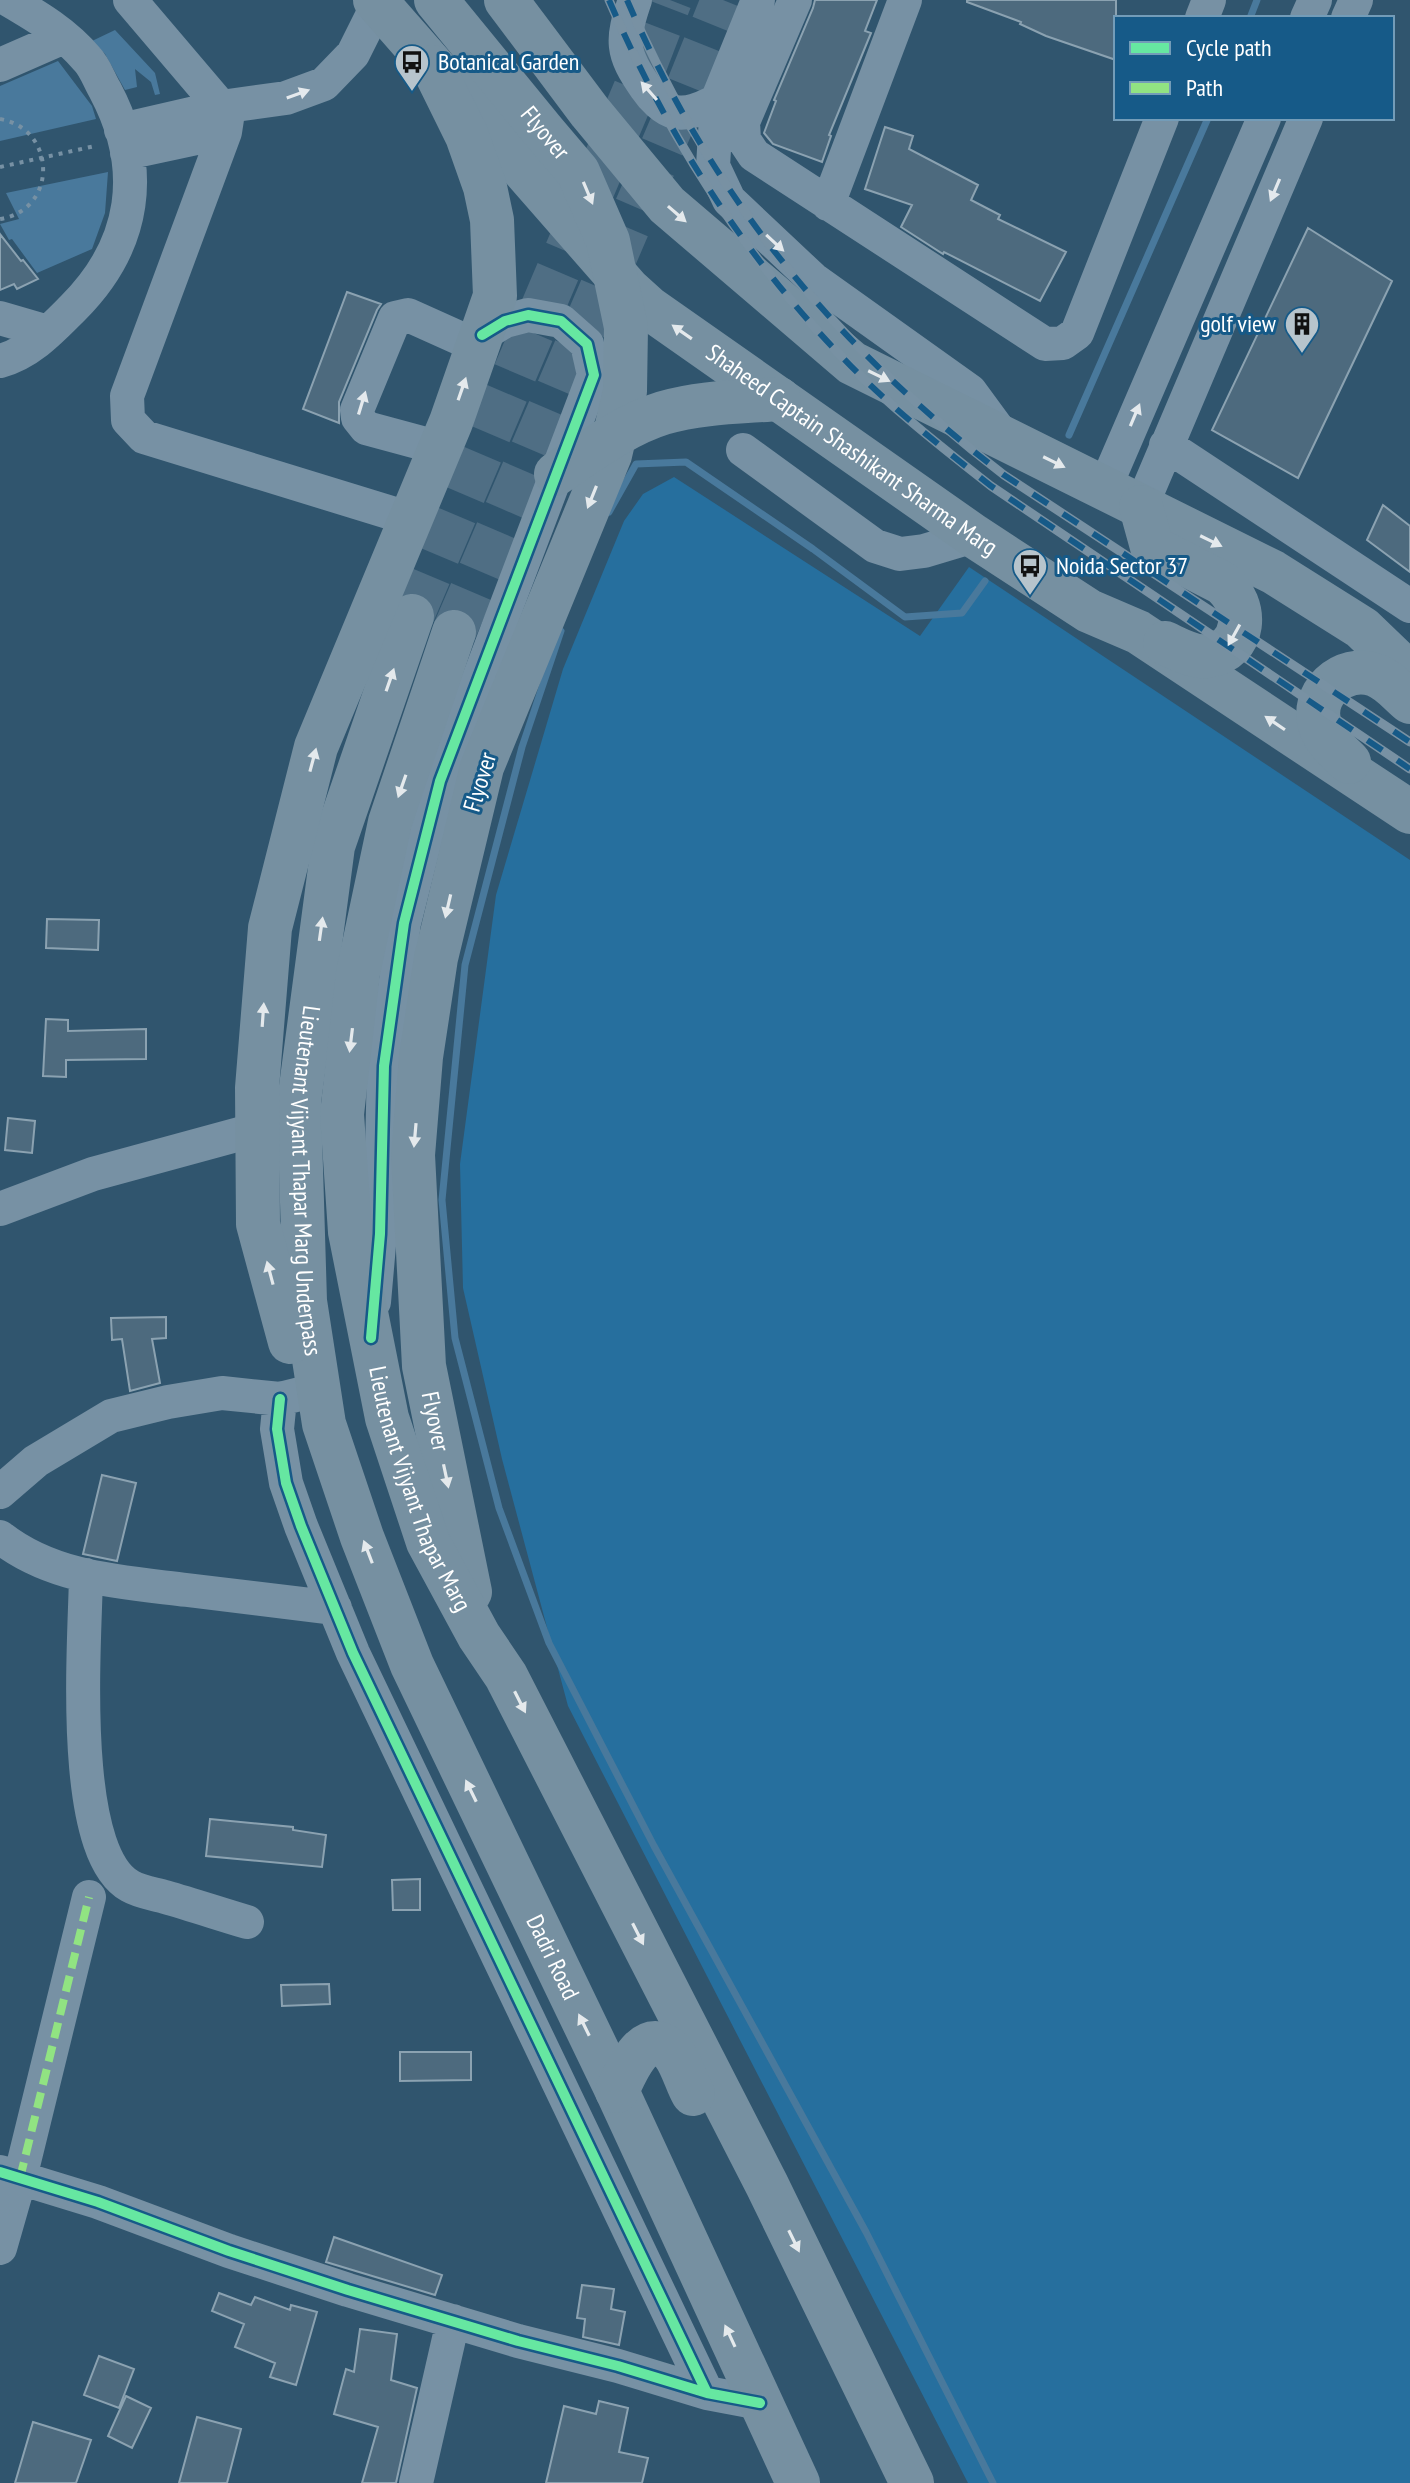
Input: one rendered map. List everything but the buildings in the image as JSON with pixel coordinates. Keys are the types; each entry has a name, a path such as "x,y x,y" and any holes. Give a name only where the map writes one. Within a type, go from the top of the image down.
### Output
{"main road":[{"name":"Flyover","path":"436,0 578,172 608,241 626,327 625,391 610,455 482,767 436,958 421,1057 413,1155 424,1366 479,1636"},
{"path":"506,0 590,112 667,205 852,363 1273,572 1362,628 1410,674"},
{"path":"303,1405 258,1224 258,1074 270,928 316,747 440,448 495,296 492,220 485,187 467,136 433,67 377,2"},
{"name":"Shaheed Captain Shashikant Sharma Marg","path":"433,67 628,289 649,308 974,536 1089,611 1138,632 1396,804"},
{"path":"556,474 622,431 662,414 721,403 779,399"},
{"path":"1123,497 1152,547 1222,583 1238,601 1241,613 1236,636 1229,646 1207,656 1195,656 1138,632"},
{"name":"Lieutenant Vijyant Thapar Marg Underpass","path":"303,1405 305,1301 299,1102 333,846 412,616"},
{"name":"Lieutenant Vijyant Thapar Marg Underpass","path":"371,1338 350,1232 342,1114 358,973 390,822 454,632"},
{"path":"1396,804 1326,738 1319,726 1318,712 1328,686 1338,677 1351,673 1365,672 1379,676 1410,702"},
{"name":"Lieutenant Vijyant Thapar Marg","path":"371,1338 387,1418 428,1542 479,1636"},
{"name":"Dadri Road","path":"303,1405 362,1537 412,1665 617,2091 798,2483"},
{"path":"479,1636 506,1676 767,2185 912,2483"},
{"path":"617,2091 636,2052 649,2045 659,2045 672,2053 714,2131 738,2161 767,2185"}],"street":[{"path":"0,361 35,344 87,294 107,269 119,245 130,182 117,112 89,60 52,25 9,0"},
{"path":"130,0 223,120"},
{"path":"635,0 626,26 626,48 630,66 651,97 673,112 693,111 717,101"},
{"path":"758,0 717,101 713,166 729,200 813,279 970,391 1004,438"},
{"path":"795,0 743,122 744,140 754,155 1045,344 1063,343 1077,333 1161,120"},
{"path":"828,204 905,0"},
{"path":"124,141 223,120 324,84 353,54 377,2"},
{"path":"0,65 64,37"},
{"path":"223,120 127,396 128,420 144,437 411,519"},
{"path":"1123,497 1263,120"},
{"path":"1123,497 1166,445 1305,120"},
{"path":"371,1338 380,1234 384,1066 404,923 440,781 594,375 587,344 561,321 528,315 505,321 480,340 408,315 395,318 357,410 358,418 366,428 440,448"},
{"path":"0,318 48,332"},
{"path":"1166,445 1410,606"},
{"path":"743,450 875,546 900,554 924,551 974,536"},
{"path":"0,1209 93,1174 258,1129"},
{"path":"0,1492 36,1461 111,1416 222,1393 303,1405"},
{"path":"303,1405 277,1429 286,1483 353,1653 707,2393"},
{"path":"0,1537 19,1552 56,1569 112,1581 335,1608"},
{"path":"86,1575 86,1766 91,1813 104,1854 114,1873 131,1887 247,1922"},
{"path":"0,2248 10,2175 89,1897"},
{"path":"10,2175 98,2202 229,2251 348,2290 707,2393 760,2403"},
{"path":"416,2483 453,2321"}],"path":[{"path":"0,119 22,126 36,140 43,157 44,178 36,197 23,211 2,219"},
{"path":"0,167 124,141"}],"shaded area":[{"path":"115,30 155,73 160,94 155,95 151,82 135,69 137,87 125,90 105,54 92,41"},
{"path":"58,61 92,106 96,119 0,141 0,86"},
{"path":"108,172 105,213 92,249 37,273 12,239 9,240 0,224 19,219 6,193"},
{"path":"674,477 920,636 969,567 1410,860 1410,2483 968,2483 568,1706 502,1459 463,1288 460,1164 496,895 563,669 624,521 643,494"}],"waterway":[{"path":"1251,16 1257,0"},
{"path":"1069,435 1207,120"},
{"path":"609,512 636,464 686,462 905,617 962,613 985,581"},
{"path":"561,631 522,747 465,965 442,1200 455,1338 499,1508 549,1643 654,1846 866,2232 993,2483"}],"tunnel":[{"path":"412,616 670,0"},
{"path":"454,632 723,0"}],"railway":[{"path":"609,0 682,145 740,235 807,319 861,376 915,425 991,486 1410,769"},
{"path":"627,0 698,140 739,203 832,320 885,374 1004,475 1410,742"}],"marked path":[{"path":"20,2178 89,1897"}],"cycle path":[{"path":"371,1338 380,1234 384,1066 404,923 440,781 594,375 587,344 561,321 528,315 505,321 482,335"},
{"path":"280,1399 277,1429 286,1483 353,1653 707,2393"},
{"path":"0,2172 98,2202 229,2251 348,2290 707,2393 760,2403"}],"place":[{"name":"Botanical Garden","path":"412,93"},
{"name":"golf view","path":"1302,355"},
{"name":"Noida Sector 37","path":"1030,597"}]}
